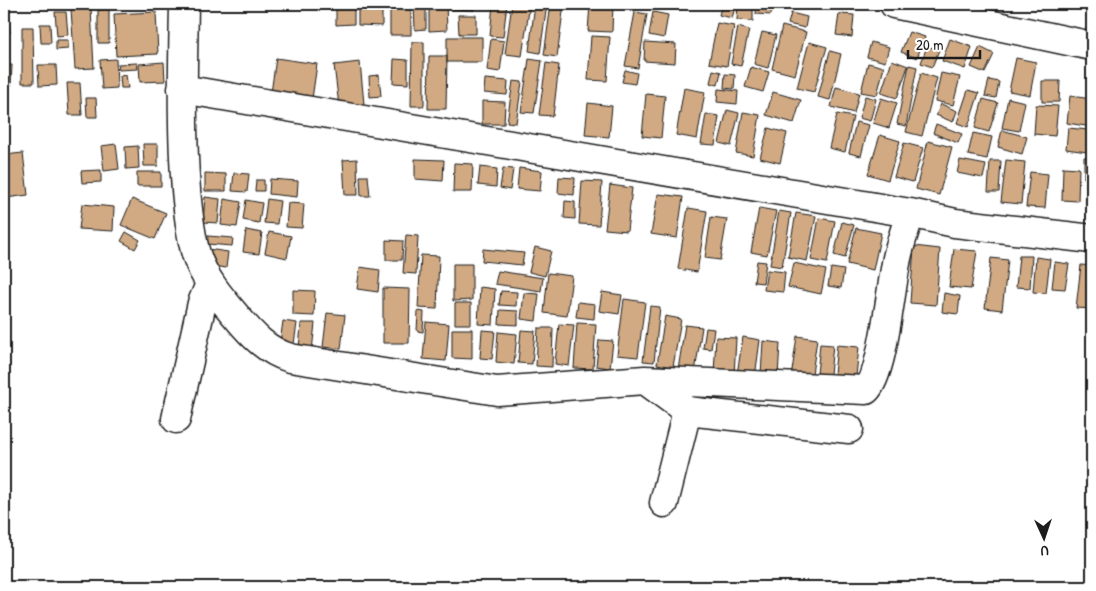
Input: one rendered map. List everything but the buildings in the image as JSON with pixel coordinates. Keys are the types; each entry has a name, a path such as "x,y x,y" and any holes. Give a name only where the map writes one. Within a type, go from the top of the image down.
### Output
{"street":[{"path":"184,4 182,89 188,210 196,254 213,297 267,348 290,358 497,391 645,380 864,391 872,385 882,349 897,256 910,214"},
{"path":"894,4 1092,46"},
{"path":"182,89 955,223 1092,239"},
{"path":"176,419 196,335 213,297"},
{"path":"645,380 687,411 849,429"},
{"path":"664,503 687,411"}]}
